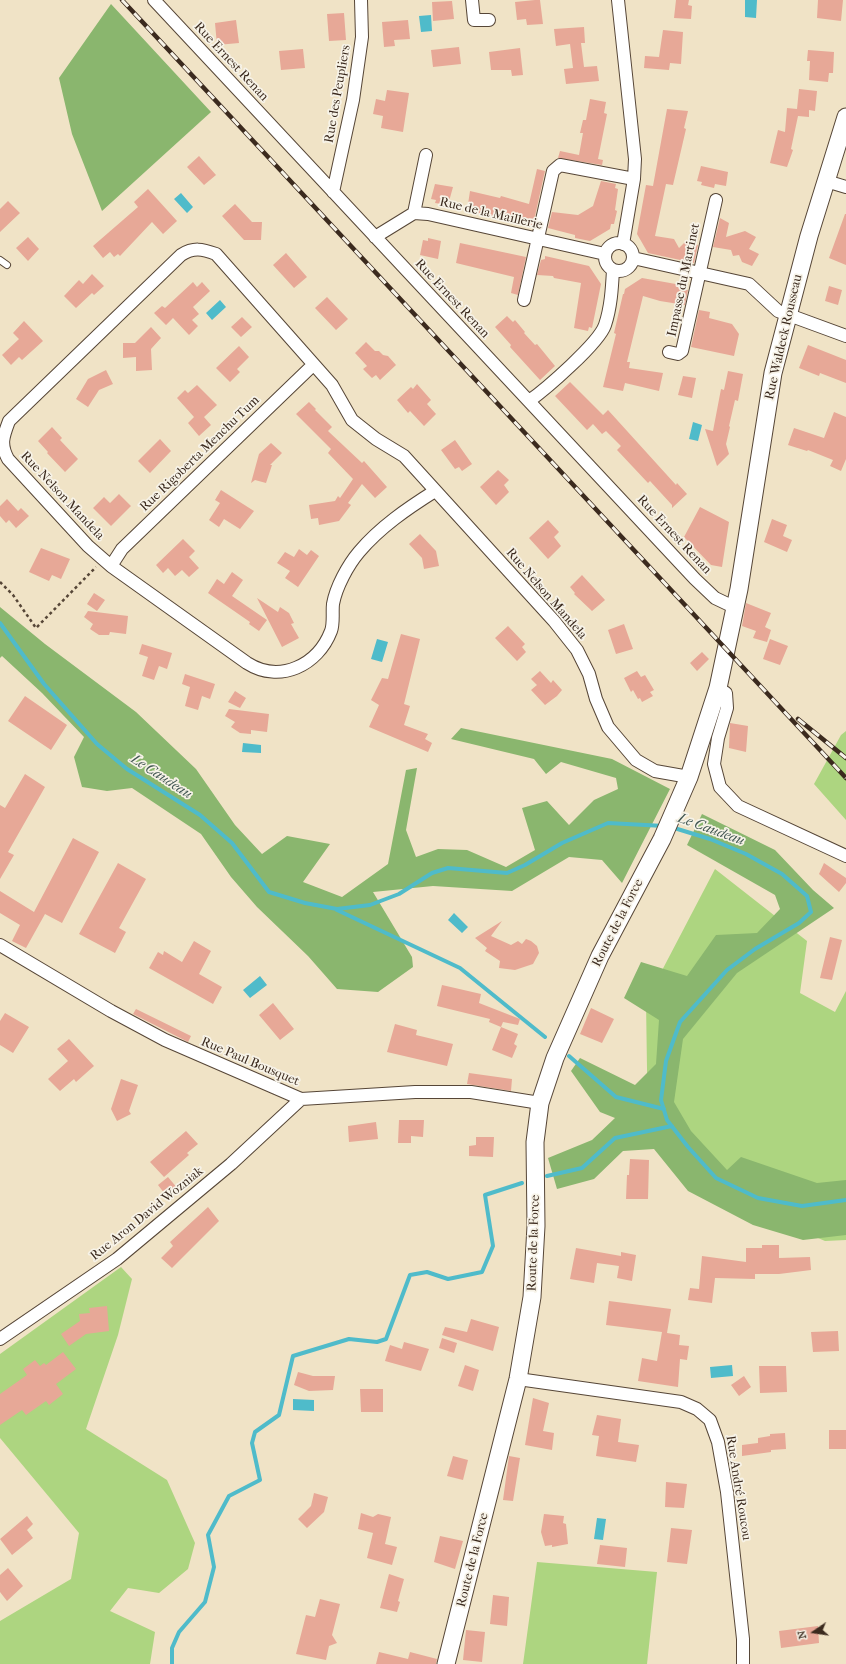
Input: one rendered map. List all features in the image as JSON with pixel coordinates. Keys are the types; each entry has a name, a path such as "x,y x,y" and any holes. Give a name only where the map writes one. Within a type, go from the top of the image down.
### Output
{"street":[{"name":"Rue Ernest Renan","path":"154,0 695,579 715,598 736,608"},
{"name":"Rue des Peupliers","path":"333,192 353,100 362,37 361,0"},
{"path":"472,0 474,20 489,20"},
{"path":"618,0 635,159 634,179 622,244"},
{"name":"Rue Waldeck Rousseau","path":"718,688 736,608 773,373 787,313 846,117"},
{"path":"375,237 414,213 426,155"},
{"path":"524,300 553,171 560,165 634,179"},
{"path":"826,181 846,188"},
{"name":"Impasse du Martinet","path":"668,352 678,354 682,351 716,200"},
{"name":"Rue de la Maillerie","path":"414,213 428,214 605,254"},
{"path":"614,244 622,244 630,249 632,258 626,269 618,271 613,270 605,261 605,254 614,244"},
{"name":"Rue Nelson Mandela","path":"435,492 405,510 359,552 343,577 334,602 332,630 320,652 305,663 290,670 277,672 258,670 107,563 88,546 8,459 2,448 4,434 9,421 181,255 189,250 201,249 216,254 332,385 352,420 376,439 404,456 529,594 577,650 589,674 596,700 608,727 636,760 655,771 690,776"},
{"path":"632,258 749,284 778,311 787,313 846,336"},
{"path":"529,401 595,342 605,326 612,298 613,270"},
{"name":"Rue Rigoberta Menchu Tum","path":"107,563 313,365"},
{"path":"718,688 726,693 727,708 718,738 714,764 720,787 738,806 846,856"},
{"name":"Route de la Force","path":"446,1664 518,1379 532,1297 536,1226 535,1142 540,1103 555,1058 600,956 662,839 690,776 718,688"},
{"name":"Rue Paul Bousquet","path":"0,945 111,1011 165,1040 301,1099 415,1092 471,1092 540,1103"},
{"name":"Rue Aron David Wozniak","path":"0,1339 117,1259 231,1164 301,1099"},
{"name":"Rue André Roucou","path":"518,1379 682,1402 697,1409 710,1420 718,1442 727,1492 744,1664"}],"lane":[{"path":"0,260 7,265"}],"path":[{"path":"0,582 13,595 36,628 107,563"}],"green space":[{"path":"111,4 211,112 102,211 72,134 59,78"},
{"path":"0,607 45,644 136,712 196,769 235,825 262,854 287,836 330,844 303,882 342,897 388,864 406,770 417,768 406,830 416,857 438,849 467,850 506,867 535,850 522,808 547,801 569,825 594,800 618,789 616,778 561,762 546,774 534,759 451,739 461,728 612,759 670,789 622,883 602,860 569,857 512,891 433,886 373,892 412,957 413,967 378,992 337,989 308,956 257,907 231,877 201,834 132,788 107,791 82,787 74,757 84,737 42,693 2,656 0,658"},
{"path":"846,731 846,820 814,784 841,735"},
{"path":"702,814 775,850 813,890 834,908 737,973 683,1039 674,1102 691,1131 727,1170 741,1157 817,1183 846,1180 846,1235 803,1240 753,1225 688,1191 654,1149 623,1151 594,1179 557,1189 548,1158 592,1140 615,1118 600,1112 571,1071 580,1058 635,1085 656,1064 659,1020 624,998 641,962 687,976 716,935 757,933 780,909 775,895 687,845"},
{"path":"715,869 807,941 800,993 835,1012 846,991 846,1240 825,1241 720,1196 648,1136 646,1001"},
{"path":"121,1267 132,1279 118,1335 86,1429 167,1480 195,1543 188,1569 159,1593 128,1588 110,1611 155,1632 150,1664 0,1664 0,1621 71,1579 79,1533 0,1438 0,1354"},
{"path":"537,1562 657,1572 647,1664 523,1664"}],"water":[{"path":"745,0 757,0 756,18 745,17"},
{"path":"431,15 432,31 421,32 419,16"},
{"path":"181,193 193,207 187,213 174,199"},
{"path":"220,300 226,307 212,320 206,313"},
{"path":"693,422 702,425 698,441 689,439"},
{"path":"377,639 388,642 382,662 371,659"},
{"path":"243,743 261,745 261,753 242,752"},
{"path":"454,913 468,927 462,933 448,920"},
{"path":"260,976 267,985 250,998 243,990"},
{"path":"732,1365 733,1376 711,1378 710,1367"},
{"path":"293,1399 314,1400 314,1411 293,1410"},
{"path":"597,1518 606,1519 603,1540 594,1539"}],"building":[{"path":"540,0 543,24 527,25 526,19 517,20 515,2"},
{"path":"676,0 689,0 688,5 692,6 691,19 674,18"},
{"path":"818,0 843,0 841,21 817,18"},
{"path":"452,1 454,19 433,21 432,2"},
{"path":"344,13 346,40 329,41 327,14"},
{"path":"236,20 239,43 217,45 215,23"},
{"path":"408,20 410,39 394,40 395,46 384,47 382,22"},
{"path":"584,27 585,43 581,43 584,67 597,66 599,81 566,84 564,69 573,68 570,44 556,46 554,29"},
{"path":"663,30 683,32 681,64 670,63 669,70 644,68 645,56 659,57"},
{"path":"459,47 461,64 433,67 431,50"},
{"path":"520,48 523,75 512,76 511,70 491,70 489,52"},
{"path":"303,49 305,68 281,70 279,51"},
{"path":"808,50 834,52 833,73 829,73 828,82 809,80 810,61 807,61"},
{"path":"799,89 817,91 815,111 809,110 809,117 798,116 791,149 793,150 787,167 770,163 778,130 785,132 787,108 797,109"},
{"path":"387,90 409,93 403,132 381,128 383,116 373,114 376,99 385,101"},
{"path":"590,99 606,102 604,113 607,114 598,159 603,160 602,165 558,158 560,151 579,155 583,133 580,133 583,120 586,120"},
{"path":"667,109 688,111 684,128 686,129 673,185 666,184 655,236 674,239 679,248 685,242 698,245 694,263 648,253 637,234 646,185 653,186"},
{"path":"199,156 216,175 204,185 187,167"},
{"path":"701,166 728,172 726,186 715,184 714,188 701,185 702,182 697,181"},
{"path":"537,169 545,171 533,225 467,211 470,191 500,198 501,196 529,204"},
{"path":"601,181 616,184 615,188 618,189 615,210 617,211 614,224 611,224 610,229 590,241 575,238 575,235 548,228 552,212 578,215 593,206"},
{"path":"435,184 453,187 448,205 435,203 436,200 431,199"},
{"path":"148,189 177,221 163,234 152,222 120,256 118,254 114,257 110,252 103,258 93,246 138,207 134,202"},
{"path":"8,201 20,213 0,232 0,209"},
{"path":"235,204 252,222 262,222 261,240 244,240 222,216"},
{"path":"846,214 846,265 829,258"},
{"path":"720,218 729,223 726,237 745,231 756,237 749,249 759,254 752,266 742,262 739,255 733,256 731,250 713,247"},
{"path":"28,237 39,249 28,261 16,248"},
{"path":"428,238 441,241 438,259 420,255 423,240 428,241"},
{"path":"460,243 526,257 518,295 511,293 514,277 456,263"},
{"path":"286,253 307,277 294,288 273,265"},
{"path":"545,256 589,266 601,284 592,328 589,327 588,331 574,328 581,283 554,278 553,276 537,275 541,260 545,259"},
{"path":"92,274 104,286 94,295 92,293 76,308 64,296 79,280 83,284"},
{"path":"642,278 687,286 686,290 688,290 685,305 660,301 643,296 627,362 630,362 629,368 663,373 659,391 625,383 623,391 603,387 616,334 614,333 623,294 625,289"},
{"path":"193,282 197,287 202,282 210,291 193,307 199,314 192,320 198,326 189,335 173,318 166,325 154,313 162,306 165,308"},
{"path":"829,286 842,290 838,305 825,301"},
{"path":"327,297 348,319 336,330 315,308"},
{"path":"699,310 710,312 709,318 732,324 739,334 734,356 691,347"},
{"path":"507,316 513,322 515,320 525,332 524,333 535,345 537,344 555,366 540,380 510,347 511,345 495,327"},
{"path":"242,317 252,327 241,337 231,327"},
{"path":"24,321 43,341 22,360 19,357 11,365 2,355 19,339 13,333"},
{"path":"151,327 161,338 151,349 152,370 136,371 136,357 123,358 123,343 135,343"},
{"path":"366,342 375,351 379,351 383,355 388,356 396,365 380,380 376,375 372,378 363,369 367,366 355,353"},
{"path":"808,345 846,360 846,383 820,373 819,376 799,368"},
{"path":"239,346 249,357 237,369 240,372 230,382 216,368"},
{"path":"106,370 113,384 99,390 88,407 76,399 88,379"},
{"path":"728,371 743,374 738,401 735,400 729,426 726,444 729,454 717,466 705,429 713,431 721,389 724,390"},
{"path":"683,376 696,378 692,398 678,395"},
{"path":"570,382 603,415 608,410 676,485 677,483 687,494 672,508 672,505 650,481 648,483 617,450 621,446 606,431 602,434 593,424 587,430 555,396"},
{"path":"417,384 431,400 427,404 436,414 424,426 410,411 408,413 397,400 411,387 413,389"},
{"path":"197,385 217,405 204,417 211,425 199,436 188,423 194,417 177,398 185,390 188,393"},
{"path":"309,402 332,427 328,431 362,463 364,461 387,487 375,498 362,484 348,503 351,505 339,521 319,525 318,518 311,519 309,505 335,501 338,496 340,498 353,479 328,453 331,449 296,414"},
{"path":"834,412 846,417 846,459 841,471 830,466 833,460 808,450 807,451 788,445 794,428 824,438"},
{"path":"52,427 62,438 60,440 78,459 65,472 38,441"},
{"path":"160,439 171,451 150,473 138,461"},
{"path":"455,440 472,464 462,471 459,467 455,469 441,450"},
{"path":"271,443 282,453 270,465 272,465 266,483 255,480 251,483 259,454"},
{"path":"498,470 509,480 504,485 509,492 496,505 480,487"},
{"path":"221,490 254,511 240,529 224,519 219,527 209,520 220,503 215,500"},
{"path":"119,494 131,506 111,526 93,508 104,497 110,503"},
{"path":"7,499 18,511 21,508 29,516 16,528 9,520 6,523 0,516 0,506"},
{"path":"700,507 729,522 722,567 711,565 684,537"},
{"path":"772,519 787,525 783,536 792,540 787,552 764,542"},
{"path":"548,520 559,532 554,537 561,546 548,559 529,538"},
{"path":"420,534 436,551 439,566 424,569 422,558 409,544"},
{"path":"183,539 195,551 189,557 199,568 189,577 182,570 175,576 168,568 163,573 156,565"},
{"path":"41,548 70,559 61,579 52,575 49,581 29,572"},
{"path":"299,549 307,555 311,550 319,556 298,587 285,578 290,571 277,563 285,552 294,557"},
{"path":"232,572 243,580 232,596 267,620 259,631 249,624 250,622 208,593 217,579 224,584"},
{"path":"582,575 605,600 592,611 574,594 575,593 570,587"},
{"path":"94,593 105,600 97,611 87,604"},
{"path":"257,598 278,612 280,607 289,613 294,623 291,624 299,638 282,647"},
{"path":"746,603 771,613 765,627 771,630 767,642 753,638 756,631 742,626"},
{"path":"88,611 128,616 126,634 110,632 109,635 99,635 90,629 93,624 84,617"},
{"path":"624,624 633,649 616,654 608,630"},
{"path":"508,626 525,644 522,647 526,652 517,661 495,638"},
{"path":"401,634 420,639 404,704 410,706 404,725 428,734 425,739 432,743 428,752 369,727 379,705 371,700 382,678 388,679"},
{"path":"770,639 788,646 780,665 763,659"},
{"path":"142,644 172,653 167,669 159,666 154,680 142,676 148,657 139,654"},
{"path":"702,652 709,659 697,671 690,663"},
{"path":"540,671 551,683 553,680 562,690 545,705 531,690 537,685 531,679"},
{"path":"637,671 641,677 645,675 654,690 650,692 653,696 642,702 640,698 638,699 633,690 631,692 624,678"},
{"path":"185,674 215,684 210,699 202,696 198,710 185,706 190,687 182,684"},
{"path":"235,691 246,698 240,708 228,702"},
{"path":"25,696 67,725 51,750 8,721"},
{"path":"229,709 269,714 267,732 251,730 251,734 240,733 231,727 235,722 225,716"},
{"path":"730,723 748,726 746,752 729,748"},
{"path":"25,774 45,787 8,852 14,855 0,879 0,805 5,808"},
{"path":"73,838 99,852 62,923 45,914 26,948 12,941 20,925 0,913 0,891 34,912"},
{"path":"118,863 146,879 119,928 126,932 115,953 79,934"},
{"path":"824,863 846,878 846,883 839,892 819,874"},
{"path":"502,921 491,936 511,945 518,941 522,944 526,939 531,941 537,946 539,953 533,964 515,970 499,968 500,961 485,951 487,948 475,938"},
{"path":"830,937 842,940 832,980 820,978"},
{"path":"194,941 211,951 199,974 222,987 213,1004 149,968 158,952 163,955 164,951 182,962"},
{"path":"442,985 481,994 479,1003 520,1019 518,1025 503,1022 501,1027 489,1022 490,1019 437,1006"},
{"path":"273,1003 294,1029 280,1040 259,1015"},
{"path":"591,1008 614,1019 602,1043 580,1034"},
{"path":"136,1009 191,1036 188,1042 133,1014"},
{"path":"5,1013 29,1027 13,1053 0,1045 0,1021"},
{"path":"395,1024 417,1030 416,1035 453,1044 447,1066 387,1052"},
{"path":"501,1027 518,1034 514,1044 517,1046 512,1058 492,1050"},
{"path":"69,1039 94,1066 76,1082 74,1079 60,1091 48,1079 68,1061 57,1049"},
{"path":"469,1073 512,1079 511,1091 467,1084"},
{"path":"121,1079 138,1085 129,1111 131,1114 117,1121 111,1109"},
{"path":"399,1120 424,1120 423,1137 411,1136 411,1143 398,1143"},
{"path":"376,1122 378,1139 349,1142 348,1126"},
{"path":"186,1131 198,1144 187,1153 189,1155 164,1177 150,1162"},
{"path":"476,1137 494,1137 493,1157 469,1156 469,1146 476,1145"},
{"path":"630,1159 649,1160 648,1199 626,1199 627,1175 629,1175"},
{"path":"168,1177 178,1189 168,1198 158,1185"},
{"path":"208,1207 219,1221 172,1268 161,1258 173,1246 170,1242"},
{"path":"762,1245 779,1245 779,1258 810,1257 811,1270 779,1274 755,1274 755,1279 715,1278 712,1303 688,1300 690,1288 699,1289 702,1256 746,1262 746,1248 762,1248"},
{"path":"576,1248 621,1256 621,1252 636,1255 632,1281 617,1278 619,1266 597,1263 594,1283 570,1279"},
{"path":"609,1301 671,1309 667,1333 680,1335 679,1345 689,1346 687,1360 680,1359 678,1387 638,1381 642,1358 657,1361 662,1332 606,1325"},
{"path":"107,1306 109,1331 86,1334 69,1346 61,1334 80,1321 79,1314 90,1313 89,1308"},
{"path":"471,1319 499,1327 493,1351 442,1335 445,1327 467,1332"},
{"path":"838,1331 839,1351 813,1352 811,1332"},
{"path":"442,1338 457,1343 454,1353 439,1348"},
{"path":"404,1342 429,1349 421,1371 385,1361 390,1345 402,1349"},
{"path":"63,1352 76,1369 56,1384 63,1394 49,1405 46,1401 26,1415 22,1410 0,1425 0,1394 27,1375 23,1369 35,1360 40,1366 44,1363 46,1365"},
{"path":"465,1365 479,1370 473,1391 458,1386"},
{"path":"759,1366 786,1366 787,1392 760,1393"},
{"path":"298,1372 313,1376 335,1376 333,1390 309,1391 294,1385"},
{"path":"744,1376 751,1387 739,1396 731,1385"},
{"path":"360,1389 383,1389 383,1412 361,1412"},
{"path":"533,1398 549,1403 543,1431 554,1433 552,1450 525,1445"},
{"path":"597,1415 621,1419 618,1442 639,1445 636,1462 596,1456 599,1436 592,1435"},
{"path":"829,1430 846,1430 846,1449 829,1449"},
{"path":"785,1433 786,1449 771,1450 771,1452 742,1456 742,1445 758,1443 758,1438 770,1436 770,1434"},
{"path":"453,1456 468,1460 463,1480 447,1476"},
{"path":"509,1456 520,1458 513,1501 503,1500"},
{"path":"666,1482 687,1484 684,1508 665,1507"},
{"path":"314,1493 328,1497 324,1512 307,1528 298,1519 311,1506"},
{"path":"361,1513 373,1517 378,1514 391,1517 385,1544 397,1547 392,1565 367,1558 373,1533 358,1529"},
{"path":"544,1514 564,1516 563,1523 566,1524 568,1544 552,1547 552,1545 545,1546 541,1532"},
{"path":"27,1516 33,1524 27,1530 33,1538 12,1555 0,1539"},
{"path":"671,1528 692,1530 687,1564 667,1562"},
{"path":"440,1536 463,1541 455,1569 434,1562"},
{"path":"600,1545 627,1548 625,1567 597,1564"},
{"path":"8,1568 23,1586 7,1601 0,1592 0,1575"},
{"path":"389,1574 404,1579 398,1601 400,1602 397,1612 380,1608"},
{"path":"493,1595 509,1597 507,1626 490,1624"},
{"path":"320,1599 340,1604 332,1635 337,1643 329,1646 326,1660 296,1654 306,1615 315,1617"},
{"path":"818,1626 819,1643 781,1648 779,1631"},
{"path":"466,1630 485,1632 482,1662 463,1660"},
{"path":"379,1652 408,1659 410,1652 437,1659 436,1664 376,1664"}],"waterway":[{"name":"Le Caudeau","path":"0,623 44,684 97,744 127,769 200,815 232,843 269,892 305,903 337,909 370,905 399,894 432,873 448,868 507,873 525,865 562,843 608,823 664,826"},
{"name":"Le Caudeau","path":"671,827 710,839 746,854 782,874 807,896 811,912 799,923 755,949 727,970 680,1022 666,1061 661,1100 667,1120 688,1147 716,1178 758,1198 802,1206 846,1200"},
{"name":"Le Caudeau","path":"337,910 460,968 545,1037"},
{"name":"Le Caudeau","path":"569,1056 616,1097 664,1109"},
{"path":"547,1176 582,1168 615,1138 672,1126"},
{"path":"172,1664 172,1648 179,1632 205,1602 214,1567 208,1535 229,1496 260,1480 252,1443 255,1432 279,1415 293,1356 349,1339 377,1342 386,1339 410,1275 427,1272 448,1279 482,1272 493,1246 485,1195 522,1183"}],"railway":[{"path":"122,0 846,778"},
{"path":"798,719 846,758"}]}
